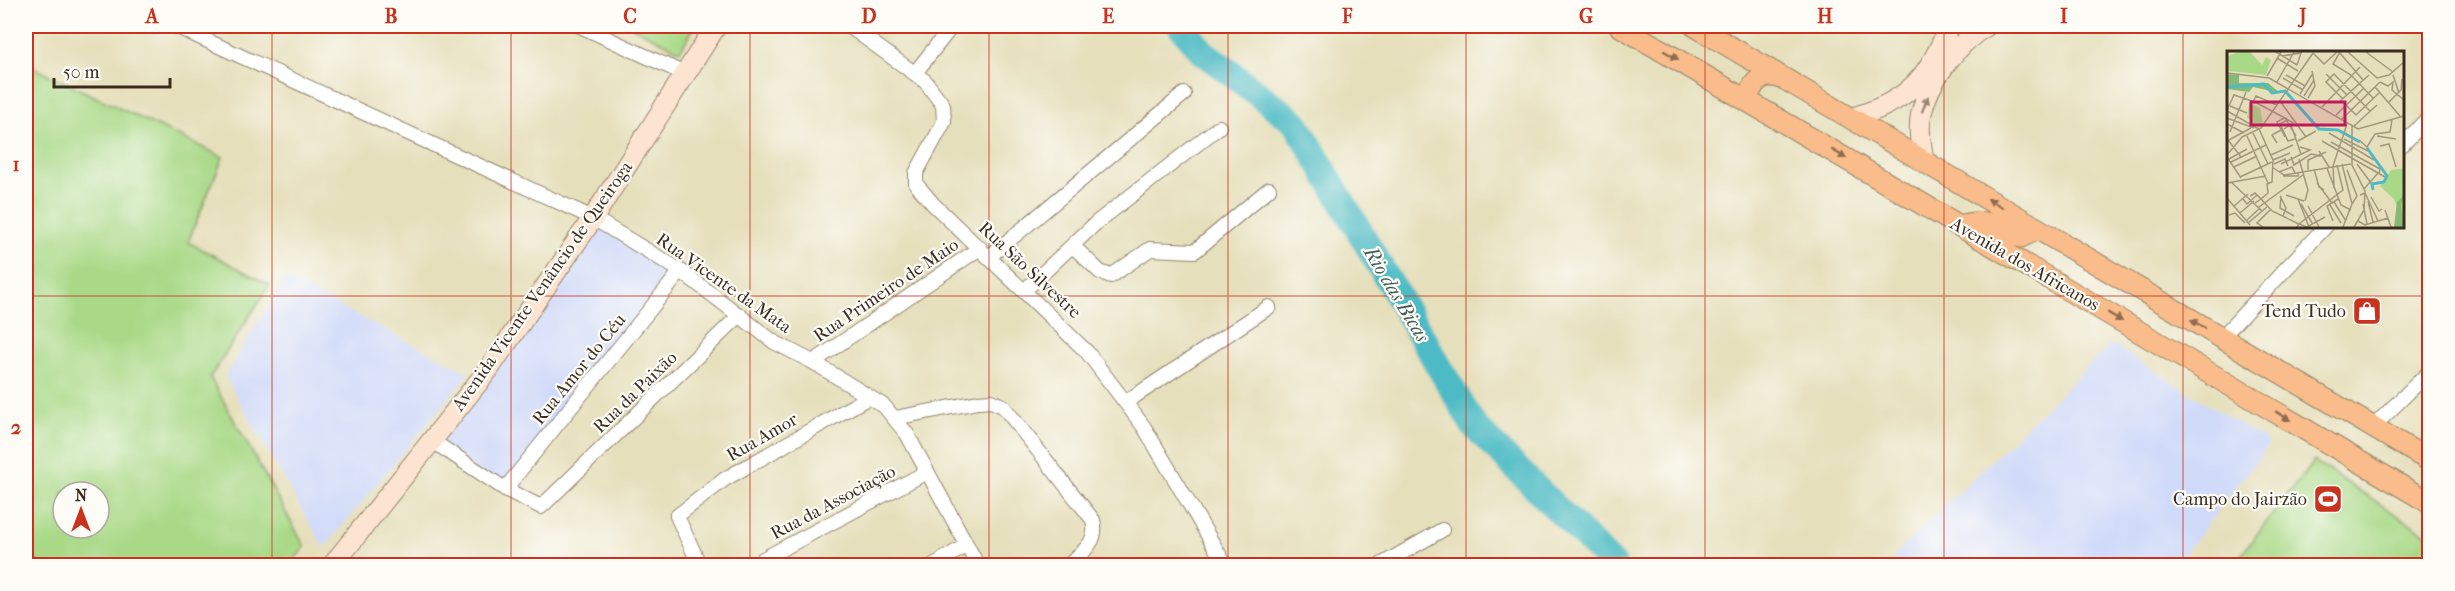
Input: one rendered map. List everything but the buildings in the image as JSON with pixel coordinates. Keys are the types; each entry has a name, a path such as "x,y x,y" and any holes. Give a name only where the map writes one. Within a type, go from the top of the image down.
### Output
{"main road":[{"name":"Avenida dos Africanos","path":"1620,26 2430,503"},
{"name":"Avenida dos Africanos","path":"1695,26 2430,461"},
{"path":"1747,100 1751,87 1760,78 1772,76 1788,80"},
{"path":"1960,226 1975,221 1990,223 2020,237 2031,232 2033,226"},
{"path":"2384,476 2430,488"}],"street":[{"name":"Rua Vicente da Mata","path":"175,26 593,218 681,271 774,342 813,362 884,406 895,418 927,472 978,566"},
{"path":"580,26 685,74"},
{"name":"Avenida Vicente Venâncio de Queiroga","path":"332,566 488,370 593,218 717,26"},
{"name":"Rua São Silvestre","path":"849,26 915,73 934,91 945,113 940,129 916,173 916,184 933,204 1087,352 1144,427 1226,566"},
{"path":"915,73 952,26"},
{"path":"1851,118 1892,104 1908,93 1930,67 1949,26"},
{"path":"1924,161 1920,129 1922,113 1929,94 1951,57 1971,36 1986,26"},
{"name":"Rua Primeiro de Maio","path":"813,362 985,252 1184,94"},
{"path":"2404,144 2430,117"},
{"path":"1025,290 1096,223 1219,127"},
{"path":"1072,246 1100,272 1111,276 1150,249 1195,251 1269,189"},
{"path":"2221,338 2324,228"},
{"name":"Rua Amor do Céu","path":"505,489 681,271"},
{"path":"1126,402 1269,307"},
{"name":"Rua da Paixão","path":"505,489 538,507 556,494 740,315"},
{"path":"2373,427 2430,371"},
{"name":"Rua Amor","path":"700,566 677,516 725,479 869,397"},
{"path":"895,418 978,402 998,403 1088,513 1095,526 1093,541 1068,566"},
{"path":"431,440 505,489"},
{"name":"Rua da Associação","path":"758,566 763,559 927,472"},
{"path":"1379,566 1442,530"},
{"path":"932,566 967,545"}],"shaded area":[{"path":"593,218 681,271 505,489 431,440"},
{"path":"285,278 469,373 324,548 225,376"},
{"path":"2111,344 2270,443 2176,565 1913,566 1892,558"}],"green space":[{"path":"631,26 695,26 680,51"},
{"path":"26,64 223,157 188,242 270,285 210,377 305,547 290,565 44,566 26,554"},
{"name":"Campo do Jairzão","path":"2314,461 2429,536 2429,565 2233,565"}],"waterway":[{"name":"Rio das Bicas","path":"1181,26 1203,52 1296,123 1474,426 1614,566"}],"place":[{"name":"Tend Tudo","path":"2367,311"},
{"name":"Campo do Jairzão","path":"2328,499"}]}
